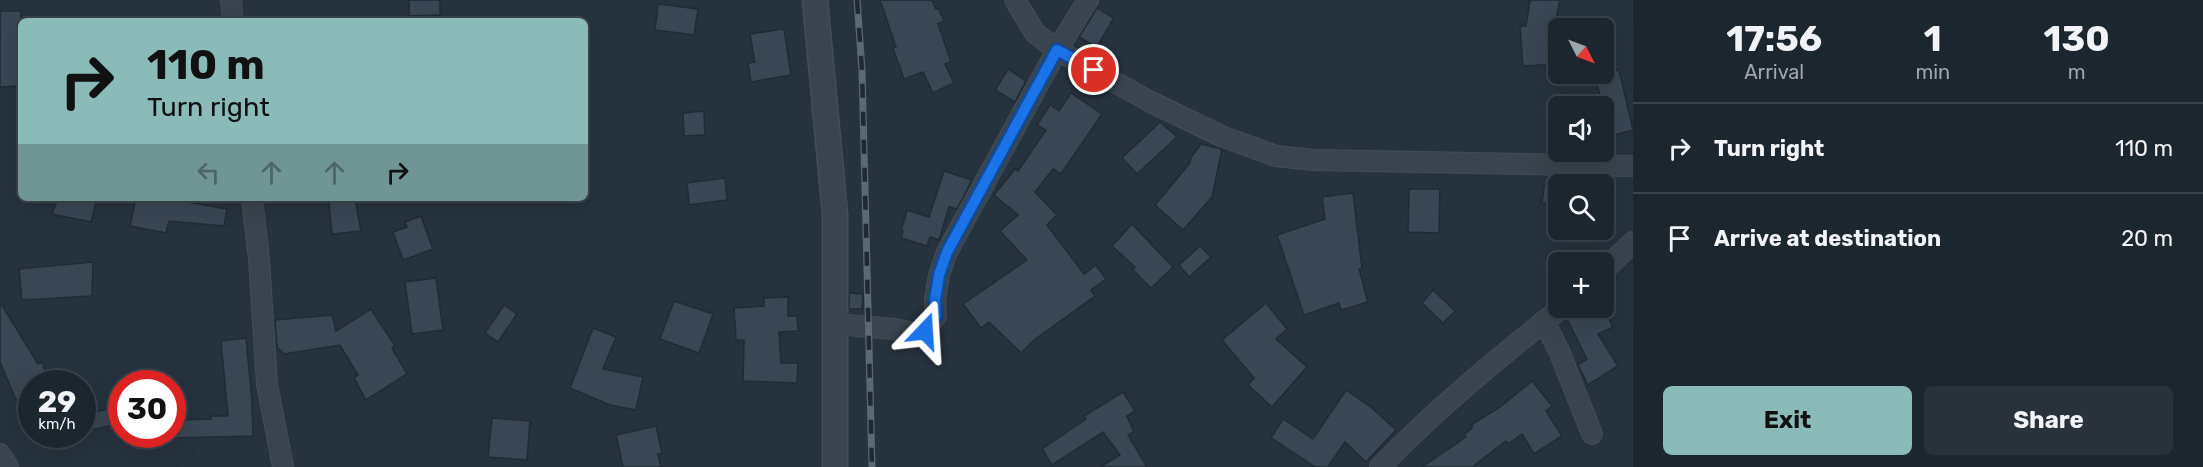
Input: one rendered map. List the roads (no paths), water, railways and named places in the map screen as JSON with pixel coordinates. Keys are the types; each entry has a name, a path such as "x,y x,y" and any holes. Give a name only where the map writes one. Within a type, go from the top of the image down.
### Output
{"street":[{"path":"231,0 233,18"},
{"path":"816,0 835,214 835,467"},
{"path":"1014,0 1035,33 1057,50 1221,136 1276,156 1313,160 1633,166"},
{"path":"835,324 894,328 913,333 925,331 936,316 935,300 939,275 947,252 1057,50 1088,0"},
{"path":"252,201 259,260 267,384 283,467"},
{"path":"1614,260 1633,242"},
{"path":"1380,467 1480,374 1548,318"},
{"path":"1544,321 1559,351 1592,434"},
{"path":"0,454 8,467"}],"railway":[{"path":"857,0 862,70 872,467"}]}
